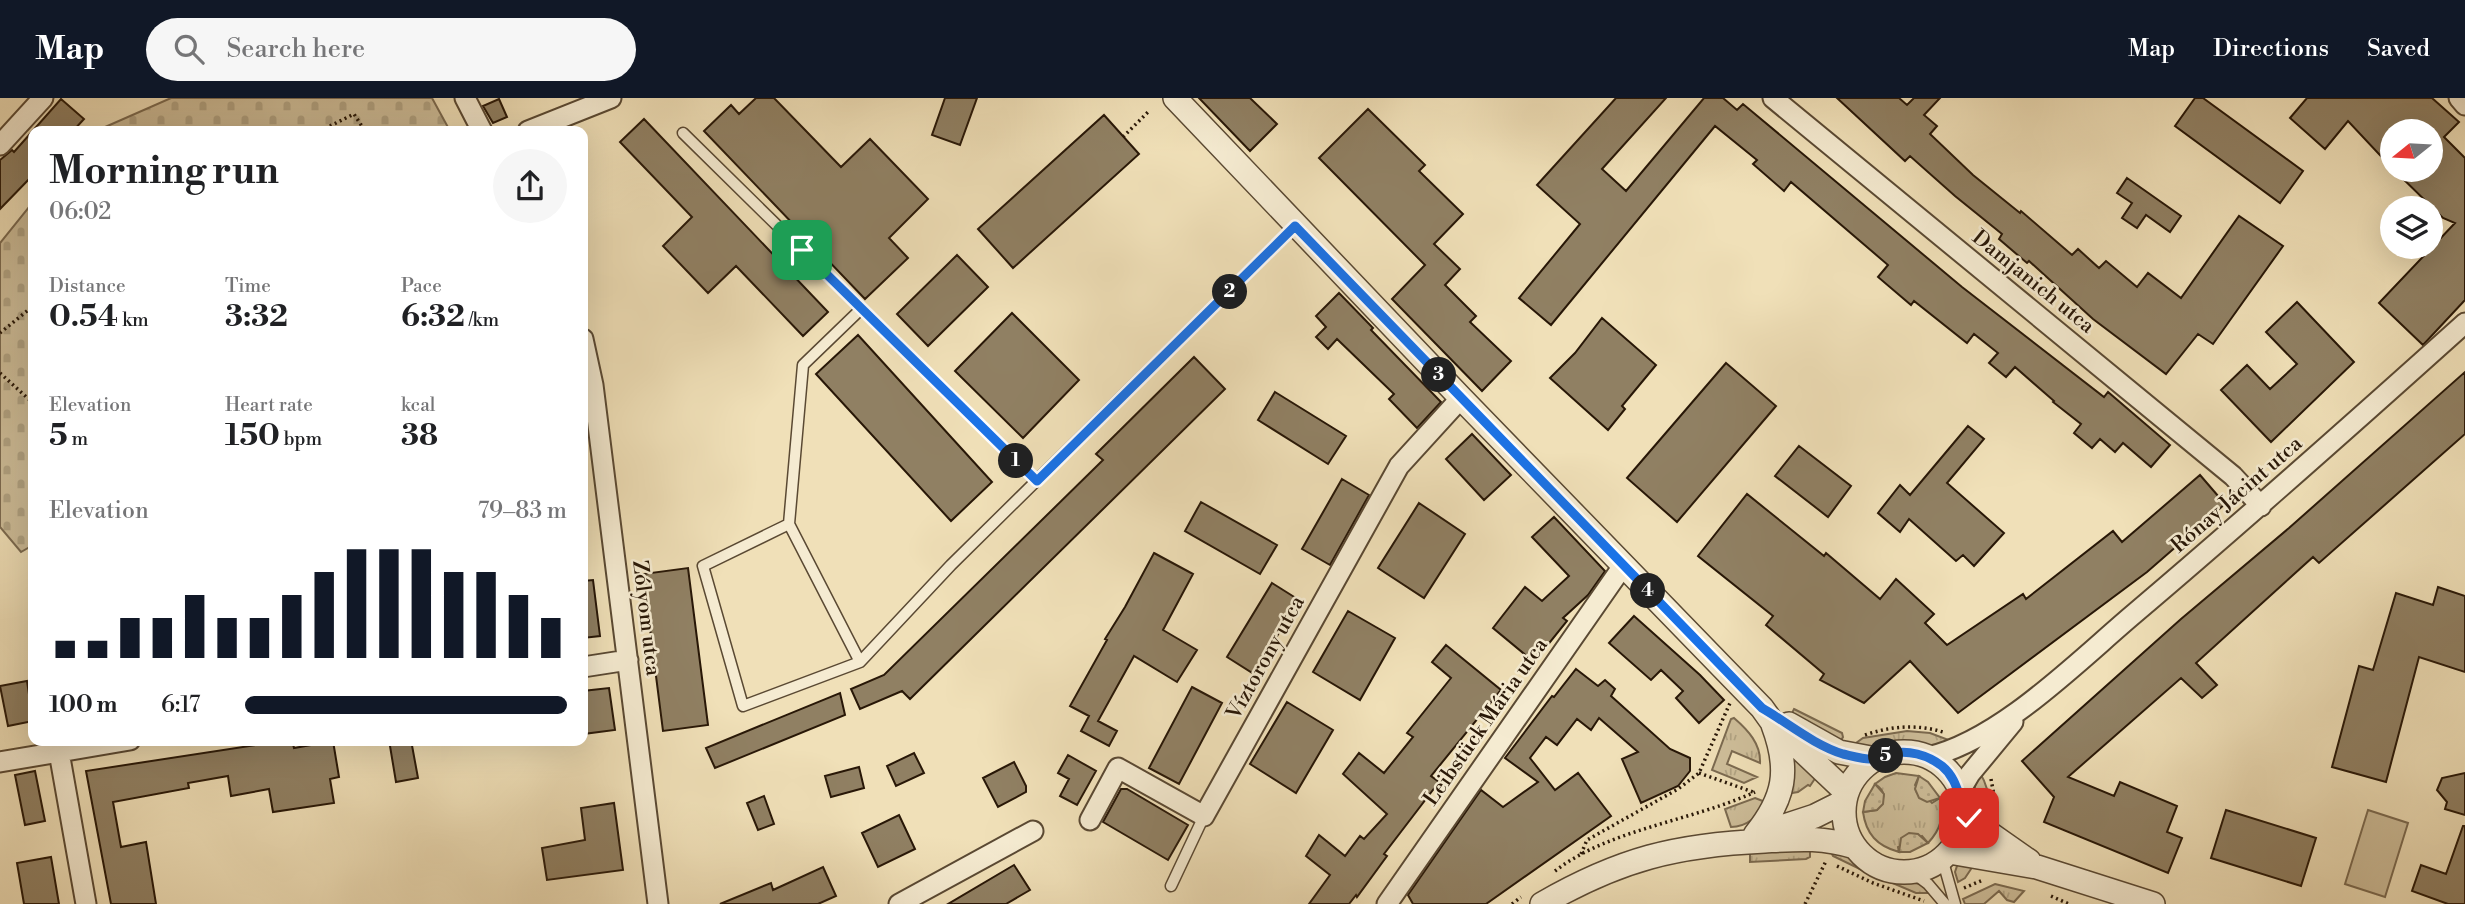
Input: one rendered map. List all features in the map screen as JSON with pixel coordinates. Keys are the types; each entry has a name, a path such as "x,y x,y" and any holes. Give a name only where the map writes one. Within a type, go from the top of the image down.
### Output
{"street":[{"path":"0,145 43,98"},
{"path":"465,98 479,126"},
{"path":"541,126 611,98"},
{"path":"1175,98 1846,797"},
{"name":"Damjanich utca","path":"1773,98 2233,476 2261,506"},
{"path":"2459,98 2465,105"},
{"name":"Rónay Jácint utca","path":"1928,757 1967,743 2035,698 2261,506 2465,323"},
{"name":"Zólyom utca","path":"588,362 658,904"},
{"name":"Víztorony utca","path":"1204,816 1399,466 1461,398"},
{"name":"Leibstück Mária utca","path":"1387,904 1623,566"},
{"path":"588,666 628,660"},
{"name":"Rónay Jácint utca","path":"1962,800 1999,738 2035,698"},
{"path":"1767,715 1839,752 1876,759"},
{"path":"1747,838 1772,812 1782,788 1784,770 1781,748 1767,715"},
{"path":"0,762 94,746"},
{"path":"59,752 86,904"},
{"path":"1962,800 1960,831 1946,855 1928,867 1912,872 1896,872 1866,859 1847,833 1844,817 1846,797 1853,780 1863,768 1876,759 1893,753 1910,752 1928,757 1947,772 1976,824 2038,867"},
{"path":"1090,820 1118,768 1204,816"},
{"path":"1542,904 1582,881 1620,865 1695,846 1747,838 1794,824 1846,797"},
{"path":"899,904 1033,831"},
{"path":"1747,838 1820,838 1855,847"},
{"path":"1946,855 2038,867 2153,904"}],"lane":[{"path":"682,133 1037,481"},
{"path":"789,524 703,566 744,706 860,662 951,565 1295,226"},
{"path":"860,662 789,524 803,365 861,309"},
{"path":"1171,886 1204,816"},
{"path":"1946,855 1955,904"},
{"path":"1912,872 1928,884 1945,904"}],"path":[{"path":"1123,136 1150,110"},
{"path":"330,126 354,114 362,126"},
{"path":"0,333 28,310"},
{"path":"0,373 28,398"},
{"path":"1735,709 1730,704 1699,773 1678,789 1587,840 1581,854 1613,840 1701,814 1755,793 1762,785"},
{"path":"1858,737 1891,729 1923,726 1948,733"},
{"path":"1699,773 1755,793"},
{"path":"1991,776 1997,817"},
{"path":"1805,904 1827,859 1873,883 1918,900 1929,901"},
{"path":"1960,890 1977,881 1991,879"},
{"path":"2046,894 2069,904"}],"green space":[{"path":"171,98 432,98 447,126 107,126"},
{"path":"28,208 28,548 21,552 0,527 0,243"},
{"path":"1794,709 1842,733 1839,744 1790,717"},
{"path":"1734,718 1753,738 1760,756 1760,763 1732,751 1727,764 1757,777 1744,783 1712,770 1731,719"},
{"path":"1907,731 1930,733 1954,742 1933,747 1916,742 1893,741 1865,750 1849,748 1863,738"},
{"path":"1787,753 1818,774 1810,786 1786,794"},
{"path":"1896,773 1919,776 1915,785 1932,803 1940,798 1942,811 1939,828 1928,843 1922,836 1898,847 1899,852 1874,838 1867,827 1863,812 1877,810 1884,796 1875,784"},
{"path":"1980,773 1989,798 1988,824 1980,812 1974,794"},
{"path":"1919,776 1928,782 1940,798 1927,802 1919,798 1915,789"},
{"path":"1875,784 1884,794 1883,804 1877,810 1863,812 1865,801"},
{"path":"1755,798 1768,803 1748,823 1731,827 1725,809"},
{"path":"2368,810 2408,823 2385,897 2345,884"},
{"path":"1909,833 1918,834 1928,843 1910,852 1899,852 1901,838"},
{"path":"1828,846 1847,851 1858,863 1879,876 1920,884 1931,893 1916,893 1862,870 1833,856"},
{"path":"1810,847 1810,857 1806,859 1750,862 1750,853"},
{"path":"1958,863 1973,866 1965,878 1958,882 1955,872"},
{"path":"1995,884 2024,891 2014,902 2007,900 1999,891 1984,904 1965,904 1963,899"}],"building":[{"path":"756,98 774,98 841,167 870,139 928,199 889,238 908,258 865,299 704,131 731,105 739,114"},
{"path":"945,98 977,98 960,145 932,135"},
{"path":"1199,98 1250,98 1277,124 1250,151"},
{"path":"1616,98 1666,98 1602,169 1626,191 1704,98 1723,98 1737,110 1743,104 1962,287 2104,397 2108,392 2170,445 2151,467 2123,443 2115,452 2100,439 2092,448 2074,433 2081,424 2015,367 2006,377 1989,363 1998,353 1974,334 1967,343 1914,301 1911,305 1878,277 1888,265 1791,182 1784,191 1753,164 1757,160 1715,126 1551,325 1519,298 1580,224 1537,185"},
{"path":"1837,98 1899,98 1907,105 1914,98 1940,98 1924,115 1937,126 1930,134 1973,175 2020,213 2021,211 2072,255 2078,249 2099,268 2106,261 2137,287 2148,273 2181,298 2239,216 2283,246 2213,344 2198,334 2166,374 2093,319 2029,261 2027,263 1999,239 2002,234 1910,156 1905,161"},
{"path":"2195,98 2203,98 2303,171 2280,203 2175,126"},
{"path":"2307,98 2432,98 2459,122 2444,137 2465,158 2465,300 2423,345 2379,303 2421,259 2443,259 2443,236 2455,223 2443,218 2443,196 2421,196 2406,182 2443,182 2443,119 2380,119 2380,155 2348,121 2325,149 2290,118"},
{"path":"61,99 84,119 78,126 37,126"},
{"path":"499,99 507,117 493,123 483,106"},
{"path":"1368,109 1425,165 1419,171 1463,214 1434,244 1460,269 1445,285 1476,316 1470,322 1511,361 1482,391 1392,299 1425,265 1319,158"},
{"path":"1104,115 1139,154 1013,268 978,229"},
{"path":"644,119 828,312 803,336 736,266 708,293 663,246 692,217 620,142"},
{"path":"28,136 28,180 0,209 0,160 12,150 14,152"},
{"path":"2127,178 2181,216 2170,232 2146,215 2137,228 2122,218 2132,203 2117,193"},
{"path":"957,255 988,287 928,346 897,314"},
{"path":"1339,293 1441,402 1417,428 1389,399 1394,394 1337,339 1328,349 1316,337 1326,327 1316,316"},
{"path":"2297,302 2354,362 2271,442 2221,390 2247,365 2270,389 2297,364 2266,332"},
{"path":"1012,313 1079,380 1023,438 955,371"},
{"path":"1602,318 1656,365 1622,406 1625,409 1608,430 1550,378 1575,353"},
{"path":"858,335 992,482 951,521 816,374"},
{"path":"1194,357 1225,389 910,699 902,691 860,709 851,689 884,675 1103,460 1096,454"},
{"path":"1726,363 1776,406 1677,522 1627,478"},
{"path":"2465,372 2465,434 2319,563 2313,557 2196,663 2217,685 2202,698 2181,678 2068,777 2114,796 2120,782 2177,806 2167,832 2182,838 2168,873 2044,822 2054,797 2022,761"},
{"path":"1275,392 1346,436 1328,464 1258,420"},
{"path":"1968,426 1984,439 1947,483 2004,533 1974,566 1963,555 1956,561 1909,519 1900,532 1878,513 1900,485 1910,495"},
{"path":"1472,434 1511,475 1484,500 1446,459"},
{"path":"1799,446 1851,486 1828,517 1775,476"},
{"path":"2200,475 2225,504 2147,572 1958,713 1910,661 1864,703 1820,680 1824,674 1766,625 1773,616 1698,556 1747,494 1824,556 1826,553 1880,599 1896,579 1934,614 1925,623 1947,645 2023,594 2026,599 2113,531 2122,542"},
{"path":"1342,479 1369,495 1330,565 1302,549"},
{"path":"1201,502 1277,545 1260,574 1185,531"},
{"path":"1419,503 1465,534 1424,598 1378,568"},
{"path":"1554,517 1605,571 1588,595 1563,618 1567,621 1534,662 1493,628 1525,587 1542,601 1569,576 1532,537"},
{"path":"1154,553 1193,574 1163,630 1197,650 1177,682 1134,656 1098,721 1117,731 1109,746 1081,731 1089,716 1070,706"},
{"path":"688,568 708,725 663,731 643,574"},
{"path":"588,580 593,580 600,636 588,637"},
{"path":"1272,583 1299,600 1254,674 1227,657"},
{"path":"2438,587 2465,596 2465,672 2419,657 2386,782 2332,767 2359,666 2373,670 2396,593 2433,605"},
{"path":"1348,611 1395,638 1360,700 1313,672"},
{"path":"1634,616 1724,700 1699,723 1676,698 1683,691 1661,670 1651,680 1609,643"},
{"path":"1446,645 1501,690 1431,776 1439,782 1384,854 1387,856 1357,897 1356,895 1349,904 1309,904 1330,875 1306,856 1319,835 1345,856 1360,836 1364,839 1387,814 1343,774 1359,753 1384,773 1413,737 1407,733 1451,678 1432,662"},
{"path":"1576,669 1598,686 1605,680 1615,689 1611,696 1670,749 1690,758 1690,771 1678,786 1641,803 1622,759 1638,752 1599,718 1591,730 1577,719 1557,745 1546,737 1530,758 1555,790 1578,773 1611,816 1486,904 1413,904 1408,895 1481,790 1503,807 1538,782 1505,758"},
{"path":"27,681 28,722 8,726 0,686"},
{"path":"1192,687 1222,703 1179,784 1149,768"},
{"path":"609,688 615,730 588,733 588,690"},
{"path":"840,693 845,715 715,768 706,748"},
{"path":"1287,702 1333,730 1296,793 1250,764"},
{"path":"252,746 334,746 339,777 330,779 334,803 273,812 269,789 231,796 228,776 188,783 189,788 113,802 121,847 146,842 156,904 111,904 86,771"},
{"path":"390,746 412,746 418,778 396,782"},
{"path":"914,753 924,773 896,786 887,766"},
{"path":"1068,755 1096,771 1077,805 1060,796 1069,779 1058,773"},
{"path":"1014,762 1026,786 1026,792 998,807 983,778"},
{"path":"859,767 864,788 831,797 825,776"},
{"path":"35,771 45,821 25,825 15,775"},
{"path":"2465,773 2465,815 2445,809 2447,802 2437,790 2442,778"},
{"path":"1121,789 1127,789 1188,825 1168,860 1103,822"},
{"path":"764,796 774,824 758,830 747,803"},
{"path":"614,803 623,870 547,880 542,848 585,840 581,808"},
{"path":"2226,810 2316,838 2301,886 2211,858"},
{"path":"899,815 915,849 878,867 862,833"},
{"path":"2463,826 2465,904 2448,904 2412,891 2421,865 2446,874"},
{"path":"51,857 59,904 24,904 17,863"},
{"path":"1014,865 1030,890 1006,904 948,904"},
{"path":"823,867 836,896 818,904 720,904 771,883 773,890"}],"route":[{"path":"802,250 1037,481 1295,226 1762,708 1844,754 1876,759 1893,753 1910,752 1928,757 1952,777 1969,818"}]}
